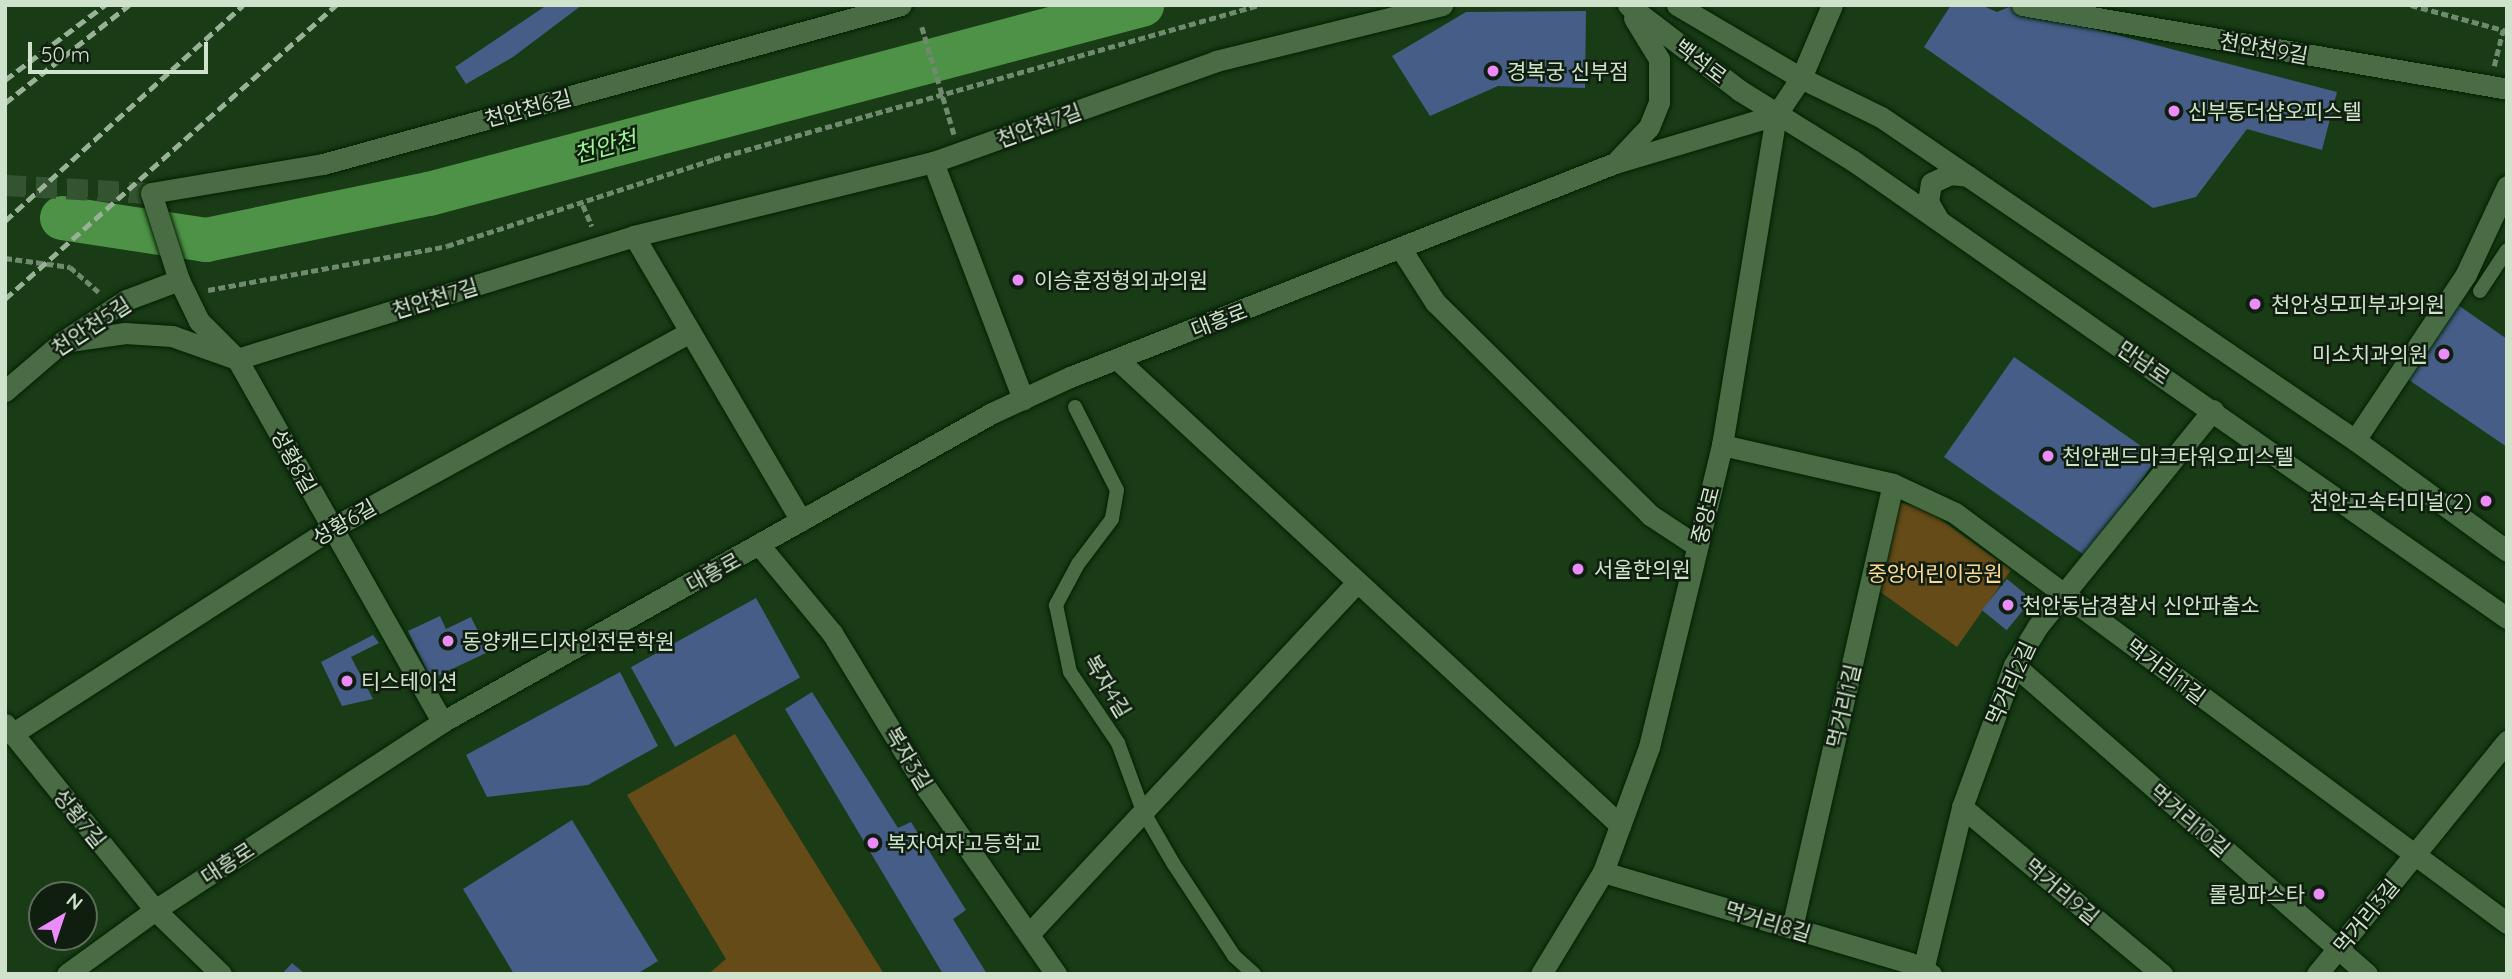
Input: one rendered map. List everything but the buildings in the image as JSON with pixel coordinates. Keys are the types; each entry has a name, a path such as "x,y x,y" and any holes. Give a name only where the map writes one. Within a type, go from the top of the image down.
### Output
{"street":[{"name":"천안천6길","path":"180,282 153,198 323,164 901,5"},
{"name":"천안천7길","path":"237,359 634,236 933,162 1216,61 1441,5"},
{"path":"1615,163 1649,127 1659,102 1659,59 1648,34 1626,5"},
{"name":"백석로","path":"1626,5 1776,115"},
{"name":"백석로","path":"1677,5 1801,78"},
{"path":"1776,115 1801,78 1832,5"},
{"name":"천안천9길","path":"2022,5 2498,88"},
{"path":"1801,78 1881,117 2355,440 2507,551"},
{"name":"대흥로","path":"67,974 155,911 442,722 1023,399 1117,359 1401,250 1615,163 1776,115"},
{"name":"만남로","path":"1776,115 1941,222 2507,618"},
{"name":"중앙로","path":"1541,974 1603,872 1649,747 1721,445 1776,115"},
{"path":"933,162 1023,399"},
{"path":"1941,222 1928,202 1931,183 1950,174 1970,177"},
{"path":"2355,440 2466,274 2507,186"},
{"path":"634,236 801,521"},
{"path":"1401,250 1435,302 1650,514 1697,546"},
{"name":"천안천5길","path":"5,391 62,342 116,307 180,282"},
{"name":"성황8길","path":"180,282 200,321 237,359 442,722"},
{"name":"성황6길","path":"9,729 332,528 690,332"},
{"path":"62,342 125,334 172,336 237,359"},
{"path":"1117,359 1620,825"},
{"name":"먹거리2길","path":"1927,972 1962,807 2014,665 2064,594 2213,410"},
{"name":"먹거리11길","path":"1721,445 1893,484 1955,513 2414,858 2507,923"},
{"name":"먹거리1길","path":"1792,928 1893,484"},
{"name":"복자3길","path":"760,546 832,633 927,789 1056,974"},
{"path":"1029,934 1357,582"},
{"name":"먹거리10길","path":"2014,665 2367,974"},
{"name":"성황7길","path":"9,729 155,911 221,974"},
{"name":"먹거리3길","path":"2317,974 2507,741"},
{"name":"먹거리9길","path":"1962,807 2162,974"},
{"name":"먹거리8길","path":"1603,872 1792,928 1927,972"}],"lane":[{"path":"2480,290 2507,250"},
{"name":"복자4길","path":"1075,407 1118,490 1112,519 1078,564 1056,605 1070,672 1118,743 1143,811 1234,956 1254,974"}],"path":[{"path":"180,282 319,273 447,246 741,151 1259,5"},
{"path":"2411,5 2505,31 2498,88"},
{"path":"922,27 955,137"},
{"path":"5,258 70,267 116,307"}],"green space":[{"name":"중앙어린이공원","path":"1899,502 1926,509 2011,570 1957,647 1879,591"},
{"path":"735,734 884,974 708,974 726,959 627,795"}],"waterway":[{"name":"천안천","path":"62,218 206,240 429,194 1142,5"}],"tunnel":[{"path":"5,185 151,193"}],"railway":[{"path":"5,80 105,5"},
{"path":"5,103 129,5"},
{"path":"5,221 243,5"},
{"path":"5,299 336,5"}],"place":[{"name":"경복궁 신부점","path":"1493,71"},
{"name":"신부동더샵오피스텔","path":"2174,111"},
{"name":"이승훈정형외과의원","path":"1018,280"},
{"name":"천안성모피부과의원","path":"2255,304"},
{"name":"미소치과의원","path":"2444,354"},
{"name":"천안랜드마크타워오피스텔","path":"2048,456"},
{"name":"천안고속터미널(2)","path":"2486,501"},
{"name":"서울한의원","path":"1578,569"},
{"name":"천안동남경찰서 신안파출소","path":"2008,605"},
{"name":"동양캐드디자인전문학원","path":"448,641"},
{"name":"티스테이션","path":"347,681"},
{"name":"복자여자고등학교","path":"873,843"},
{"name":"롤링파스타","path":"2319,894"}]}
